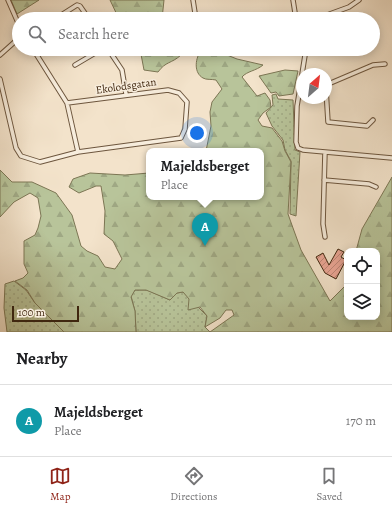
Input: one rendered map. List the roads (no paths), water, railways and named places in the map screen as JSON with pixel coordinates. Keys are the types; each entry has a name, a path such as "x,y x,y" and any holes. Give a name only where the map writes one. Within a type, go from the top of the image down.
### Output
{"street":[{"path":"8,0 13,12"},
{"path":"194,0 195,12"},
{"path":"293,0 295,12"},
{"path":"335,12 349,7 359,0"},
{"path":"66,12 77,5 80,6 84,12"},
{"path":"0,55 12,44"},
{"path":"0,79 16,148 21,156 40,162 78,152 67,103 37,56"},
{"path":"75,65 90,56"},
{"path":"113,56 122,70 126,94"},
{"path":"303,68 305,56"},
{"path":"332,82 373,65 385,64"},
{"name":"Ekolodsgatan","path":"67,103 126,94 168,90 179,93 187,102 185,129 181,138 78,152"},
{"path":"296,104 296,142 298,148 303,150 392,158"},
{"path":"327,104 328,122 367,126 373,120"},
{"path":"325,152 325,237"},
{"path":"324,180 368,184 376,187"}],"place":[{"name":"Majeldsberget","path":"205,246"}]}
